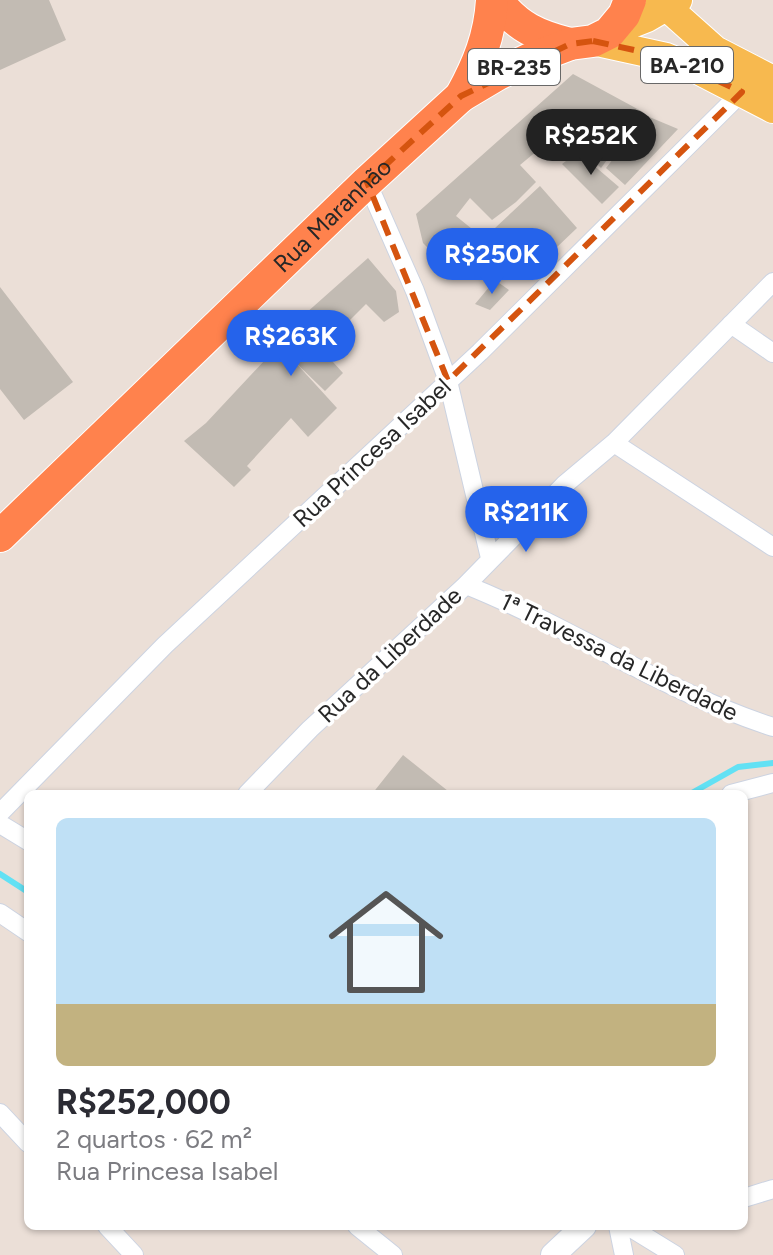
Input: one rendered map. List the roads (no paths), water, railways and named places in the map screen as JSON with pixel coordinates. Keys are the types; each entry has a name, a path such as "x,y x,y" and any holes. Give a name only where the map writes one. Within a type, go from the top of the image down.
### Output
{"highway":[{"name":"BA-210","path":"494,0 521,27 540,37 591,40 624,15 630,0"},
{"name":"BR-235","path":"461,96 484,47 494,0"},
{"name":"BR-235","path":"461,96 498,74 591,40"},
{"name":"Rua Maranhão","path":"0,536 367,182 461,96"}],"main road":[{"name":"BR-235","path":"591,40 668,2"},
{"name":"BA-210","path":"668,2 715,50 773,80"},
{"name":"BA-210","path":"591,40 666,57 773,109"}],"street":[{"name":"Rua Princesa Isabel","path":"0,813 165,645 448,381 742,92"},
{"path":"367,182 415,291 448,381 490,558"},
{"name":"Rua da Liberdade","path":"251,790 310,729 466,585 564,485 614,443 773,282"},
{"path":"731,324 773,353"},
{"path":"614,443 773,547"},
{"name":"1ª Travessa da Liberdade","path":"466,585 653,676 743,717 773,727"},
{"path":"746,790 773,783"},
{"path":"0,824 24,839"},
{"path":"0,913 24,929"},
{"path":"0,1113 24,1139"},
{"path":"748,1197 773,1189"},
{"path":"111,1230 134,1255"},
{"path":"362,1230 393,1255"},
{"path":"553,1255 580,1230"},
{"path":"624,1255 629,1230"},
{"path":"635,1230 675,1255"}],"waterway":[{"path":"697,790 738,767 773,763"},
{"path":"0,874 24,889"}]}
